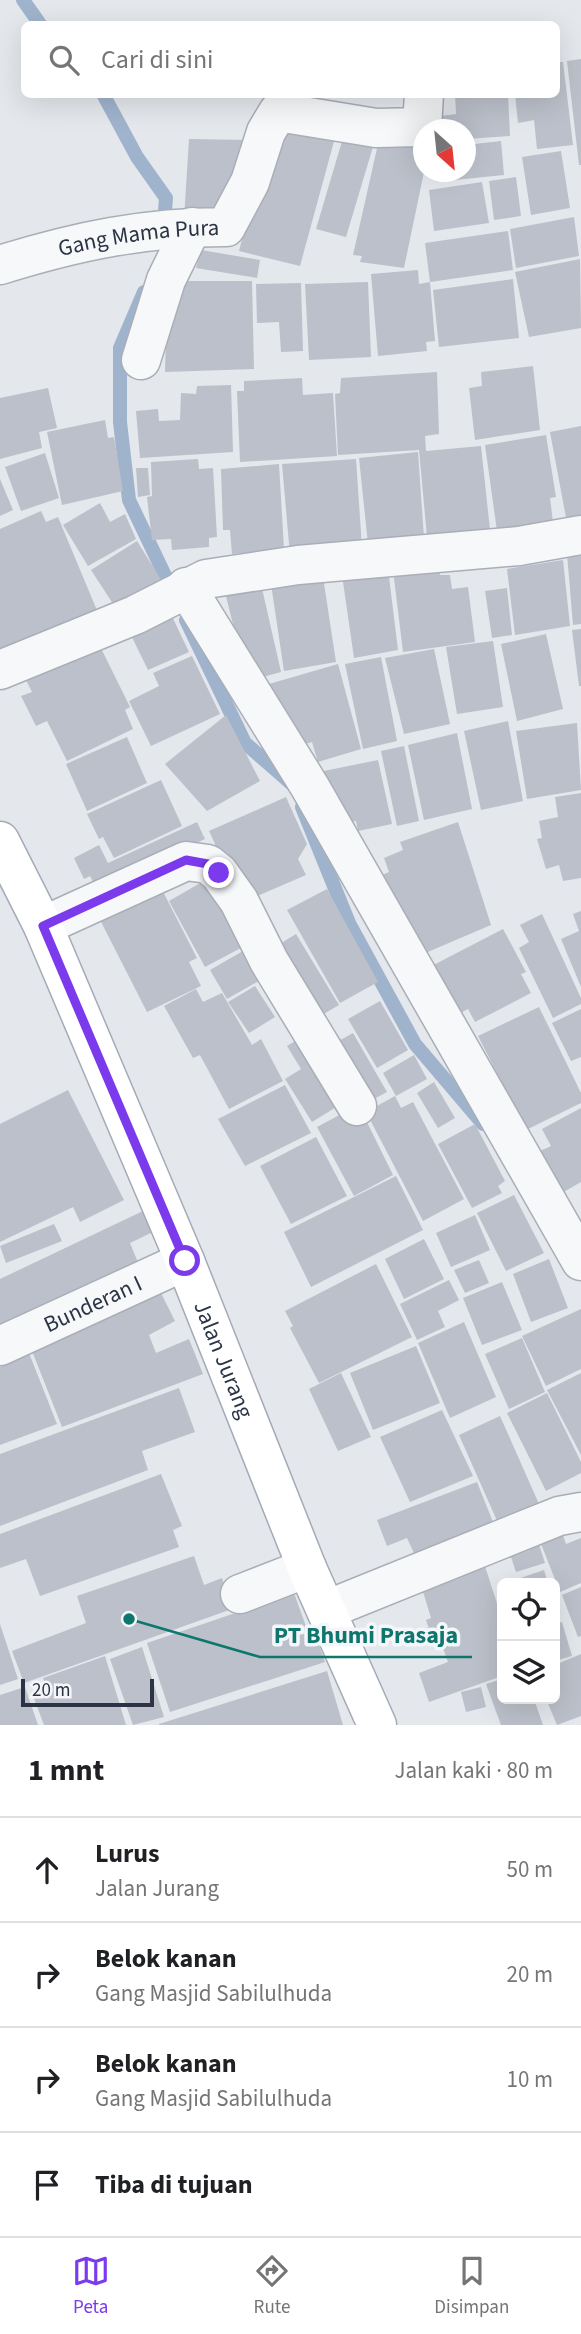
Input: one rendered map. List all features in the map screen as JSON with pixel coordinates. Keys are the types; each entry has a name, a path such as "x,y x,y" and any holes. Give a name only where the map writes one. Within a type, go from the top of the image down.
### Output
{"main road":[{"name":"Jalan Jurang","path":"3,854 43,926 185,1261 307,1568 377,1725"}],"street":[{"name":"Gang Mama Pura","path":"0,265 74,242 153,228 226,227 250,182 266,132 278,112 376,128 422,127 424,98"},
{"path":"141,360 166,280 192,227"},
{"path":"0,670 122,621 206,579 250,571 519,546 581,535"},
{"path":"186,587 310,787 581,1261"},
{"path":"43,926 186,860 208,864 219,873 239,901 269,961 357,1106"},
{"name":"Bunderan I","path":"0,1346 185,1261"},
{"path":"326,1611 559,1516 581,1512"},
{"path":"240,1594 307,1568"}],"building":[{"path":"581,59 581,165 579,165 567,61"},
{"path":"560,62 563,62 573,145 537,149 534,120 518,123 515,98 560,98"},
{"path":"455,98 508,98 510,136 476,138 476,119 433,117 456,114"},
{"path":"284,118 336,134 300,266 239,251 262,162"},
{"path":"345,131 375,140 346,237 316,229"},
{"path":"380,135 413,140 413,182 422,182 404,268 360,262 362,256 353,255"},
{"path":"189,139 249,140 229,209 184,219"},
{"path":"501,141 504,175 476,178 476,144"},
{"path":"561,151 570,208 531,215 522,157"},
{"path":"516,177 521,216 494,220 489,181"},
{"path":"482,182 489,223 434,231 429,190"},
{"path":"574,217 579,256 516,268 510,229"},
{"path":"508,231 513,270 430,282 425,243"},
{"path":"201,250 260,260 257,278 196,268"},
{"path":"580,259 581,328 529,337 515,272"},
{"path":"418,270 419,284 430,282 435,341 426,342 427,351 378,356 371,274"},
{"path":"513,279 519,338 439,347 433,290"},
{"path":"175,281 252,281 254,369 165,372 167,295"},
{"path":"368,282 371,357 309,360 305,284"},
{"path":"301,283 303,351 281,352 279,322 257,323 256,284"},
{"path":"533,366 540,430 475,440 469,388 482,386 481,372"},
{"path":"437,372 439,434 425,436 426,451 481,446 490,530 427,537 419,450 338,455 335,394 340,393 341,378"},
{"path":"302,378 303,395 333,393 337,456 240,462 237,391 244,391 244,381"},
{"path":"231,385 233,452 140,458 136,411 158,409 159,421 180,420 181,393 196,394 197,386"},
{"path":"48,388 57,428 39,432 42,448 0,459 0,398"},
{"path":"105,420 108,438 114,437 123,491 62,505 47,432"},
{"path":"581,426 581,521 567,523 550,432"},
{"path":"546,435 556,497 550,498 553,522 497,531 485,445"},
{"path":"418,452 424,538 368,544 359,458"},
{"path":"45,453 59,498 21,511 5,467"},
{"path":"198,459 199,469 213,468 217,537 209,538 209,547 172,550 171,539 152,540 147,497 152,496 151,462"},
{"path":"356,459 362,548 290,555 282,464"},
{"path":"279,464 284,549 232,554 230,530 223,530 221,469"},
{"path":"136,468 148,468 150,495 138,497"},
{"path":"0,479 13,510 0,516"},
{"path":"100,503 110,522 125,514 136,539 88,566 63,525"},
{"path":"41,511 46,522 58,517 101,620 0,667 0,529"},
{"path":"137,541 163,583 117,610 91,570"},
{"path":"581,541 581,624 573,625 566,542"},
{"path":"563,560 570,626 515,635 507,569"},
{"path":"438,564 440,575 450,575 452,589 468,587 475,642 403,652 393,570"},
{"path":"388,569 398,650 354,658 342,575"},
{"path":"323,577 336,662 284,671 271,584"},
{"path":"261,584 281,672 247,681 225,592"},
{"path":"507,588 512,635 492,638 485,591"},
{"path":"169,610 189,652 148,670 128,629"},
{"path":"581,629 581,686 579,686 572,630"},
{"path":"546,634 563,709 517,721 501,644"},
{"path":"97,640 130,707 125,710 133,729 67,761 47,721 36,726 21,696 32,692 23,674"},
{"path":"493,641 503,707 457,714 446,647"},
{"path":"434,649 450,724 404,734 385,658"},
{"path":"192,656 220,714 151,746 129,701 159,686 153,673"},
{"path":"381,657 397,741 363,749 345,664"},
{"path":"338,664 361,749 318,762 312,742 289,749 269,684"},
{"path":"226,715 260,781 207,811 165,764"},
{"path":"508,721 523,801 481,810 464,731"},
{"path":"577,723 581,790 527,799 516,731"},
{"path":"457,733 472,809 424,820 408,745"},
{"path":"127,737 147,783 87,811 66,764"},
{"path":"404,746 419,821 397,826 381,751"},
{"path":"378,760 392,824 358,831 356,821 336,825 324,771"},
{"path":"161,780 182,826 114,858 103,837 99,839 87,814"},
{"path":"581,793 581,878 563,881 559,865 546,869 537,839 542,838 539,821 558,817 555,797"},
{"path":"286,797 307,844 298,859 306,875 255,897 234,885 209,831"},
{"path":"197,822 205,839 113,881 99,893 90,876 84,879 74,858 99,845 108,863"},
{"path":"458,822 491,925 409,960 382,875 389,872 384,858 403,850 400,842"},
{"path":"157,880 197,958 189,962 201,986 147,1012 95,910"},
{"path":"202,882 256,940 205,967 169,901"},
{"path":"327,889 378,982 340,1003 287,910"},
{"path":"581,911 581,987 561,939 579,931 573,914"},
{"path":"542,914 581,998 581,1004 553,1018 519,948 529,942 520,925"},
{"path":"503,929 526,972 521,974 531,993 475,1022 468,1009 447,1020 422,971"},
{"path":"296,934 339,1005 310,1022 268,951"},
{"path":"255,944 271,974 227,999 210,970"},
{"path":"255,986 275,1017 249,1033 228,1002"},
{"path":"196,989 203,1002 222,993 252,1045 261,1039 283,1081 229,1109 200,1055 193,1058 164,1006"},
{"path":"380,1001 408,1050 377,1068 348,1019"},
{"path":"539,1007 581,1093 581,1103 526,1130 478,1036"},
{"path":"581,1009 581,1057 571,1061 552,1023"},
{"path":"310,1032 351,1098 312,1122 285,1079 301,1069 287,1046"},
{"path":"353,1033 387,1092 361,1106 326,1048"},
{"path":"414,1055 427,1079 396,1096 383,1073"},
{"path":"434,1082 455,1118 438,1128 417,1093"},
{"path":"285,1085 311,1133 245,1166 218,1119"},
{"path":"68,1090 124,1200 80,1222 73,1207 0,1242 0,1124"},
{"path":"395,1096 401,1108 413,1102 464,1199 423,1221 366,1112"},
{"path":"581,1108 581,1182 562,1193 540,1151 551,1146 542,1129"},
{"path":"347,1111 363,1114 393,1175 354,1196 317,1127"},
{"path":"475,1124 505,1181 498,1186 502,1193 472,1208 438,1144"},
{"path":"316,1137 347,1196 291,1224 260,1166"},
{"path":"396,1176 423,1230 311,1287 284,1232"},
{"path":"514,1195 544,1253 506,1271 477,1213"},
{"path":"143,1211 153,1232 130,1243 141,1270 0,1342 0,1279"},
{"path":"475,1215 490,1250 451,1267 436,1233"},
{"path":"54,1224 62,1241 6,1263 0,1246"},
{"path":"424,1239 444,1279 404,1299 385,1259"},
{"path":"549,1259 568,1308 531,1322 513,1274"},
{"path":"479,1260 489,1283 465,1293 454,1270"},
{"path":"376,1264 412,1337 319,1383 290,1328 293,1326 285,1311"},
{"path":"449,1280 459,1300 438,1311 445,1327 417,1340 400,1304"},
{"path":"502,1282 522,1330 482,1345 463,1298"},
{"path":"157,1285 175,1321 149,1335 156,1353 189,1339 203,1374 62,1427 32,1351"},
{"path":"581,1309 581,1369 546,1386 522,1336"},
{"path":"464,1322 496,1397 450,1418 418,1343"},
{"path":"522,1338 545,1392 509,1409 485,1354"},
{"path":"416,1346 440,1403 373,1430 350,1373"},
{"path":"29,1353 57,1424 0,1445 0,1367"},
{"path":"341,1373 371,1437 338,1451 309,1389"},
{"path":"581,1373 581,1455 547,1390"},
{"path":"179,1388 195,1432 142,1451 148,1470 0,1526 0,1454"},
{"path":"547,1393 581,1462 581,1473 546,1491 507,1413"},
{"path":"442,1410 473,1476 410,1502 380,1437"},
{"path":"500,1416 539,1504 498,1523 459,1435"},
{"path":"161,1474 182,1526 173,1530 179,1547 40,1596 26,1559 0,1568 0,1534"},
{"path":"477,1482 497,1532 419,1564 407,1538 387,1546 377,1520"},
{"path":"536,1535 545,1563 516,1572 511,1557 530,1550 527,1538"},
{"path":"563,1535 566,1544 581,1538 581,1583 560,1592 560,1578 554,1578 541,1544"},
{"path":"194,1556 204,1585 222,1578 232,1609 24,1683 12,1651 86,1623 77,1596"},
{"path":"484,1563 497,1603 497,1678 429,1702 419,1673 448,1662 443,1648 436,1650 426,1620 431,1618 421,1585"},
{"path":"544,1570 546,1578 521,1578"},
{"path":"581,1587 581,1636 578,1637 562,1595"},
{"path":"294,1593 307,1629 302,1631 304,1635 314,1631 325,1662 170,1712 147,1643"},
{"path":"560,1623 572,1656 560,1660 560,1641"},
{"path":"0,1624 18,1679 0,1685"},
{"path":"142,1647 164,1717 133,1725 110,1659"},
{"path":"581,1654 581,1716 557,1725 548,1704 560,1704 560,1663"},
{"path":"105,1656 126,1725 44,1725 32,1693 47,1688 43,1678"},
{"path":"327,1671 343,1725 159,1725 159,1724"},
{"path":"497,1681 497,1704 536,1704 543,1725 501,1725 486,1684"},
{"path":"25,1687 38,1725 0,1725 0,1695"},
{"path":"481,1687 486,1707 466,1712 461,1692"}],"waterway":[{"path":"23,0 38,21"},
{"path":"105,98 137,157 166,198 165,211"},
{"path":"144,292 120,348 120,422 129,500 169,584"},
{"path":"186,620 245,743 293,785"},
{"path":"302,807 349,923 415,1044 483,1124"}],"place":[{"name":"PT Bhumi Prasaja","path":"129,1619"}],"route":[{"path":"185,1261 43,926 186,860 208,864 219,873"}]}
